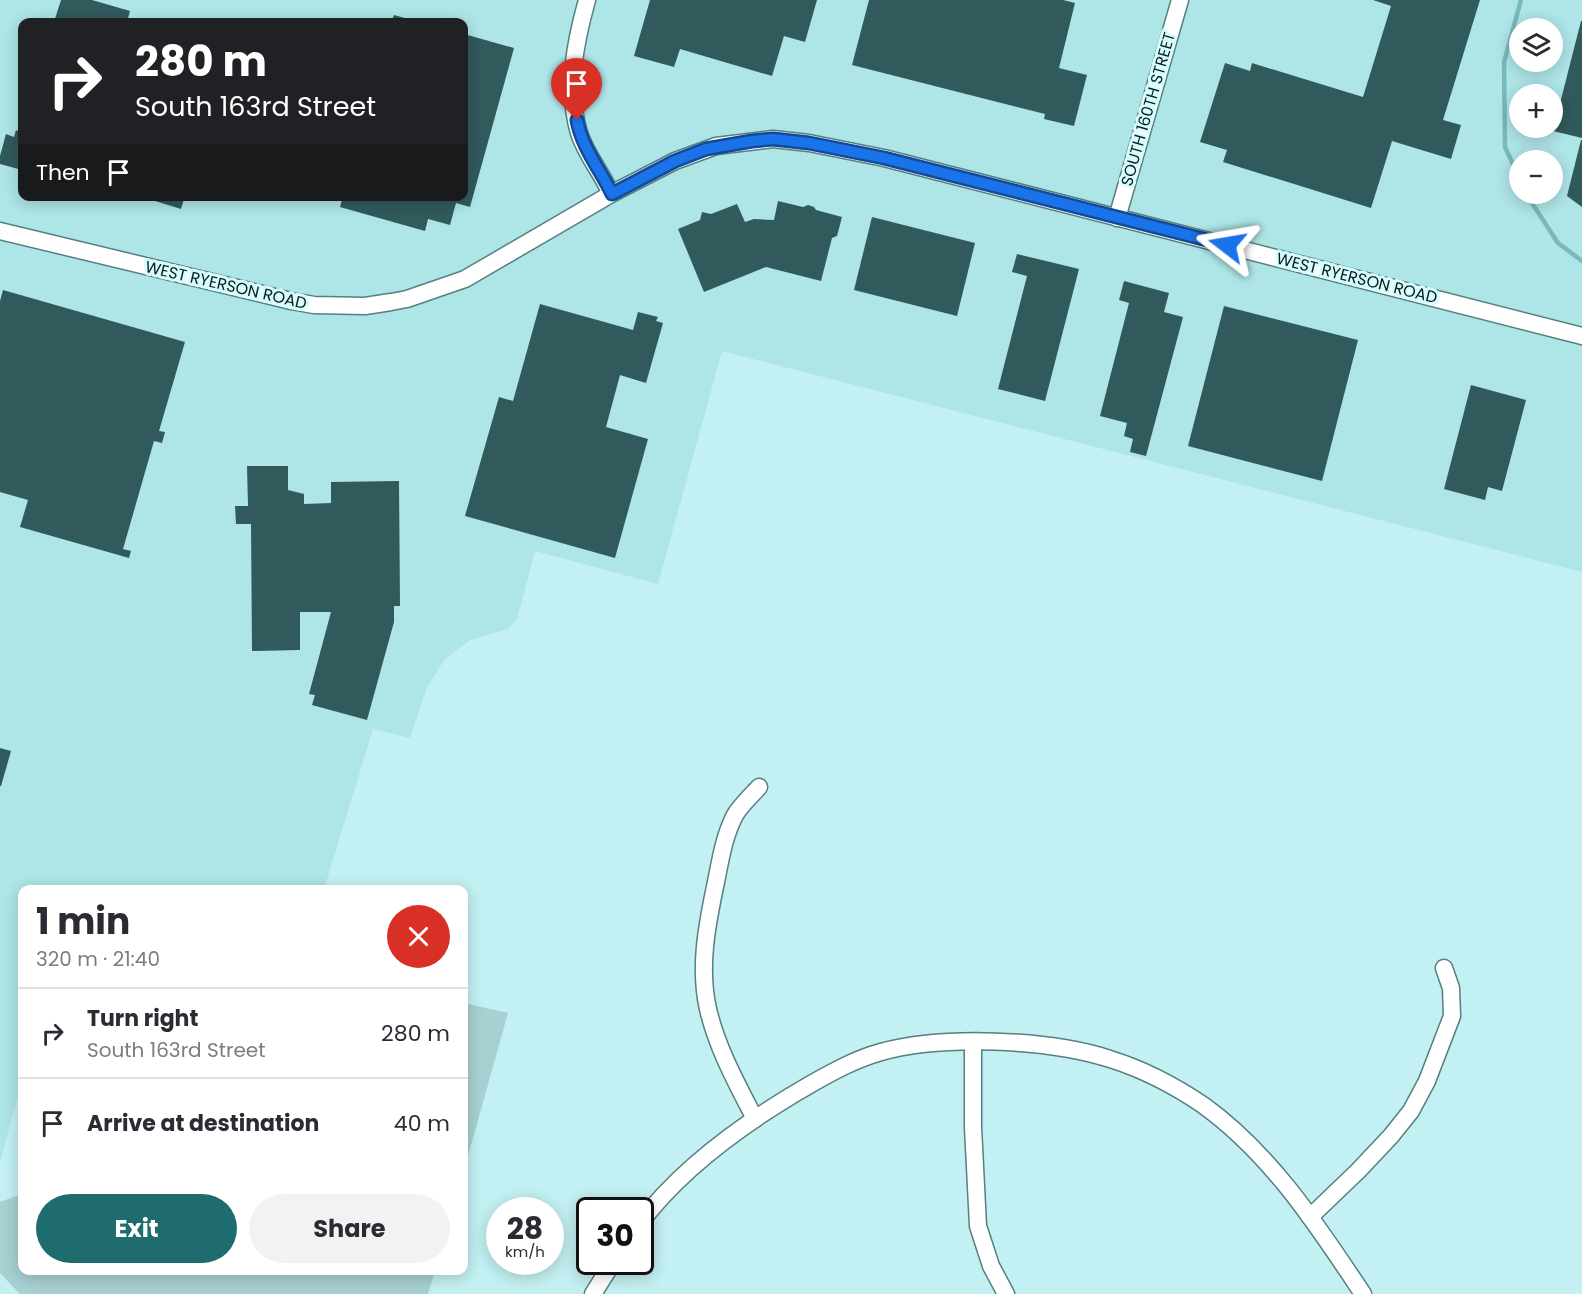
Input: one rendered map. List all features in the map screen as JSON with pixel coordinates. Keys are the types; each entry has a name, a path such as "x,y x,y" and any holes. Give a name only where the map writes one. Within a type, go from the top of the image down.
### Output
{"street":[{"path":"587,0 578,32 573,64 574,107 582,140 612,194"},
{"name":"SOUTH 160TH STREET","path":"1117,218 1180,0"},
{"name":"WEST RYERSON ROAD","path":"0,231 291,301 365,306 407,299 465,279 612,194 675,161 706,149 773,139 809,143 884,158 1582,336"},
{"path":"755,1119 716,1035 703,983 703,963 724,842 736,813 759,787"},
{"path":"1310,1217 1358,1171 1411,1111 1427,1080 1452,1017 1453,999 1444,968"},
{"path":"973,1042 978,1226 991,1266 1006,1294"},
{"path":"654,1207 690,1171 755,1119 837,1069 902,1046 973,1042 1019,1043 1090,1054 1133,1068 1168,1084 1202,1105 1244,1139 1270,1166 1310,1217 1363,1294"},
{"path":"593,1294 605,1275"}],"shaded area":[{"path":"0,0 1582,0 1582,572 722,351 658,584 535,551 517,619 508,629 470,640 445,659 427,687 410,738 373,729 325,885 18,885 18,1096 0,1162"},
{"path":"468,1004 508,1013 468,1156"},
{"path":"18,1195 18,1275 434,1275 428,1294 20,1294 0,1273 0,1202"}],"building":[{"path":"61,0 92,0 130,11 128,18 55,18"},
{"path":"650,0 817,0 805,42 784,36 772,76 680,49 674,67 634,56"},
{"path":"869,0 1063,0 1075,3 1059,68 1087,75 1074,126 1044,119 1045,114 852,65"},
{"path":"1373,0 1480,0 1443,120 1461,125 1451,159 1392,141 1371,208 1223,162 1227,150 1200,142 1225,63 1250,71 1252,63 1363,97 1391,6"},
{"path":"1582,21 1582,138 1563,133 1563,92"},
{"path":"468,35 514,48 470,207 456,203 450,225 428,219 425,231 340,207 342,201 468,201"},
{"path":"16,130 18,131 18,169 0,164 6,134 14,137"},
{"path":"1582,140 1582,207 1567,196"},
{"path":"155,201 183,201 181,209"},
{"path":"778,201 803,207 808,205 816,210 842,217 837,236 832,238 821,281 766,267 704,292 678,229 700,220 702,212 711,214 737,204 745,222 754,219 774,220"},
{"path":"872,217 975,243 957,316 854,290"},
{"path":"1017,254 1079,269 1045,401 998,389 1027,276 1012,272"},
{"path":"1124,281 1169,293 1164,312 1183,317 1146,456 1130,452 1133,439 1124,436 1127,423 1100,416 1129,303 1119,300"},
{"path":"3,290 185,342 159,431 165,432 162,443 154,441 123,549 131,551 129,558 20,527 28,500 0,492 0,301"},
{"path":"540,304 633,330 638,312 658,317 656,321 663,323 646,383 620,375 606,427 648,439 615,558 465,516 499,397 513,401"},
{"path":"1224,306 1358,340 1322,481 1188,446"},
{"path":"1471,385 1526,400 1502,491 1488,487 1485,500 1444,489"},
{"path":"247,466 288,466 288,490 304,494 304,504 331,503 331,482 399,481 400,606 394,606 394,622 367,720 312,705 315,695 309,694 331,612 300,612 300,650 252,651 251,524 236,524 235,506 248,506"},
{"path":"0,748 11,751 1,786 0,786"}],"waterway":[{"path":"1509,156 1505,147 1504,62 1521,0"},
{"path":"1533,204 1558,243 1582,261"}],"route":[{"path":"577,120 579,133 612,194 675,161 706,149 773,139 809,143 884,158 1227,245"}]}
